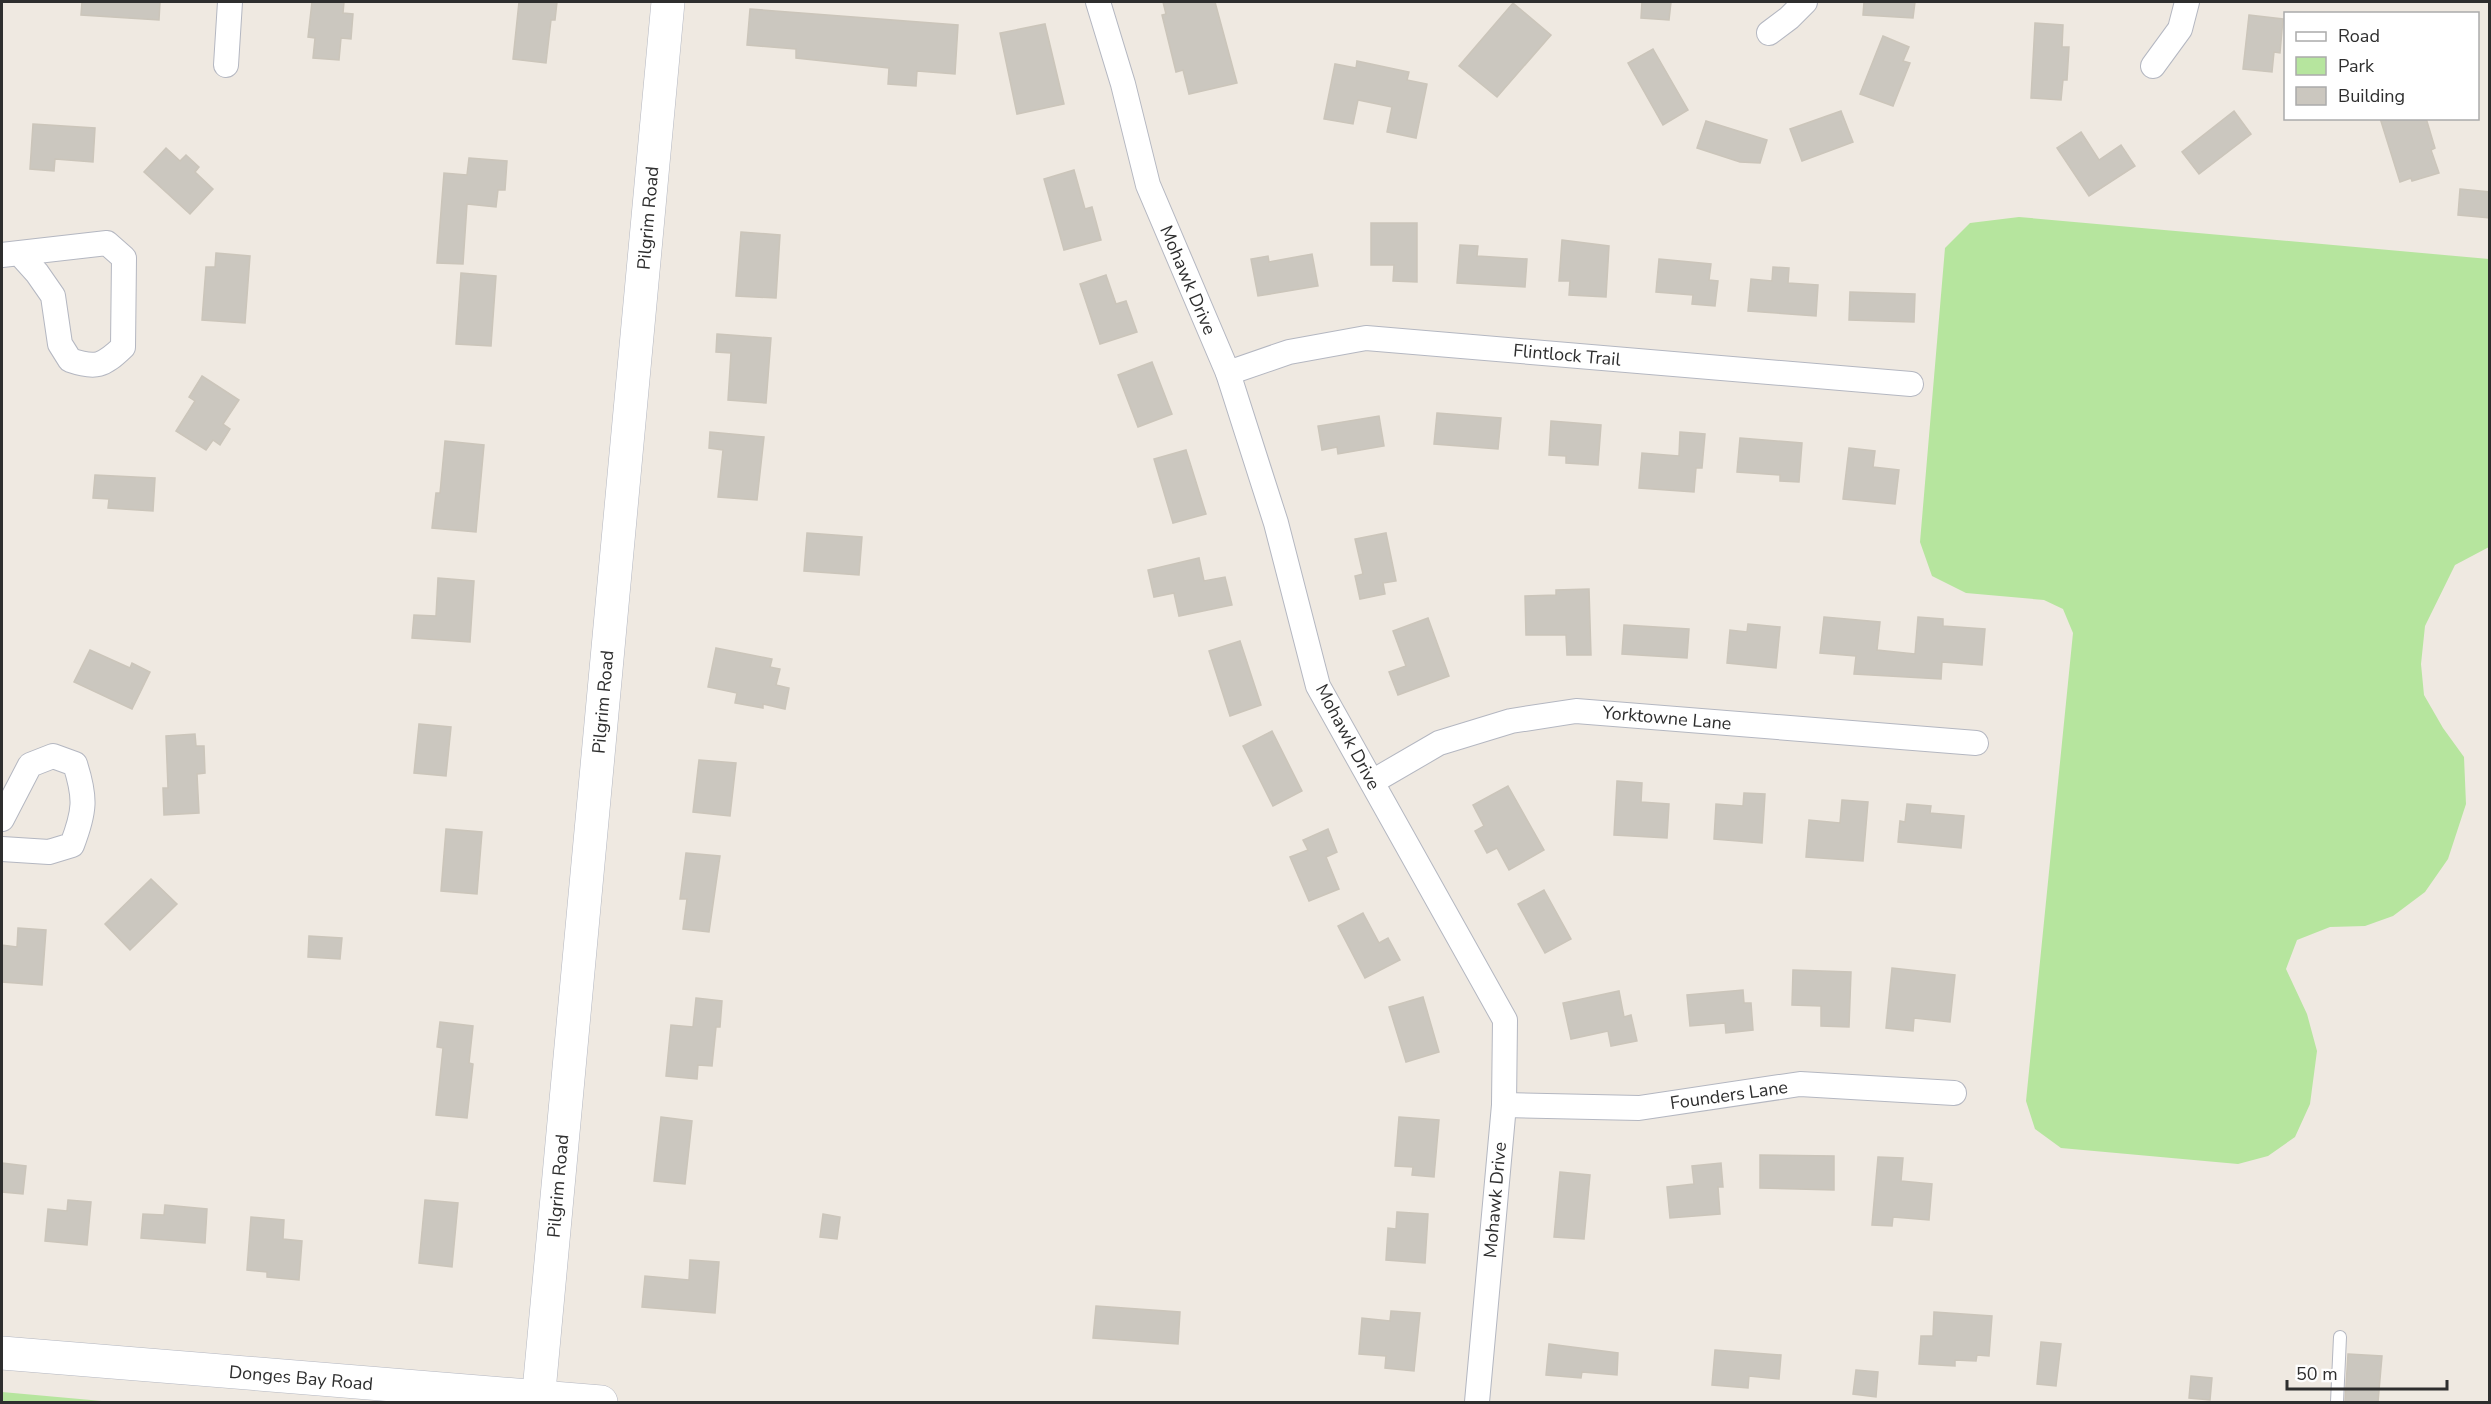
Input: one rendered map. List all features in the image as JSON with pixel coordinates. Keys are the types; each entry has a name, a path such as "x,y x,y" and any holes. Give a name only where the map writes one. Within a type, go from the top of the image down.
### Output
{"street":[{"path":"226,65 230,2"},
{"name":"Pilgrim Road","path":"538,1400 668,2"},
{"name":"Mohawk Drive","path":"1098,2 1123,84 1148,185 1228,373 1276,523 1318,686 1504,1020 1504,1105 1478,1402"},
{"path":"1768,33 1789,18 1804,2"},
{"path":"2153,66 2180,29 2187,2"},
{"path":"107,243 124,258 123,347 108,362 90,367 70,360 60,344 53,296 10,254 107,243"},
{"name":"Flintlock Trail","path":"1228,373 1289,352 1366,338 1911,384"},
{"name":"Yorktowne Lane","path":"1372,782 1439,743 1511,721 1576,711 1976,743"},
{"path":"2,819 30,765 53,756 75,764 84,792 81,821 72,845 49,852 2,849"},
{"name":"Founders Lane","path":"1504,1105 1639,1108 1800,1084 1954,1093"},
{"name":"Donges Bay Road","path":"2,1353 538,1400 601,1402"}],"lane":[{"path":"2337,1402 2340,1337"}],"green space":[{"path":"2019,217 2489,259 2489,547 2455,565 2425,626 2421,664 2424,695 2443,728 2464,757 2466,804 2448,859 2425,892 2393,916 2365,926 2330,927 2297,940 2286,969 2307,1014 2317,1051 2310,1104 2295,1137 2268,1156 2238,1164 2061,1148 2035,1129 2026,1101 2073,633 2063,609 2044,600 1966,593 1932,576 1920,542 1945,248 1970,223"},
{"path":"2,1392 113,1402 2,1402"}],"building":[{"path":"82,2 160,2 159,20 81,15"},
{"path":"312,2 344,2 343,13 353,14 351,39 341,38 339,60 313,58 315,38 308,37"},
{"path":"519,2 557,2 555,20 551,20 546,63 513,59"},
{"path":"1163,2 1215,2 1237,83 1189,94 1183,70 1176,72 1162,15 1166,14"},
{"path":"1642,2 1671,2 1669,20 1641,18"},
{"path":"1864,2 1915,2 1913,18 1863,15"},
{"path":"1513,3 1551,35 1497,97 1459,66"},
{"path":"750,9 958,25 955,74 917,71 916,86 888,84 889,68 796,58 796,49 747,45"},
{"path":"2249,15 2283,19 2280,53 2274,52 2272,72 2243,69"},
{"path":"2035,23 2063,25 2062,47 2069,47 2067,80 2063,80 2061,100 2031,98"},
{"path":"1045,24 1064,104 1017,114 1000,33"},
{"path":"1883,36 1909,47 1903,61 1910,63 1893,106 1860,94"},
{"path":"1653,49 1688,110 1663,125 1628,63"},
{"path":"1357,61 1409,72 1407,80 1427,84 1416,138 1387,132 1392,107 1358,100 1353,124 1324,119 1335,64 1356,68"},
{"path":"1841,111 1853,142 1802,161 1790,129"},
{"path":"2234,111 2251,134 2199,174 2182,152"},
{"path":"2381,120 2427,120 2435,148 2431,150 2439,173 2400,182"},
{"path":"1706,121 1767,140 1760,163 1740,162 1697,148"},
{"path":"33,124 95,128 93,162 55,159 54,171 30,169"},
{"path":"2081,132 2099,160 2121,145 2135,166 2089,196 2057,148"},
{"path":"166,148 180,161 186,155 199,167 195,172 213,189 190,214 144,172"},
{"path":"469,158 507,161 505,190 498,190 496,207 467,204 463,264 437,263 444,173 467,175"},
{"path":"1074,170 1085,209 1092,207 1101,240 1064,250 1044,179"},
{"path":"2460,189 2490,192 2490,218 2458,215"},
{"path":"1371,223 1417,223 1417,282 1393,281 1394,265 1371,265"},
{"path":"741,232 780,235 776,298 736,296"},
{"path":"1562,240 1609,246 1606,297 1569,295 1570,281 1559,281"},
{"path":"1460,245 1478,246 1477,256 1527,259 1525,287 1457,283"},
{"path":"216,253 250,256 245,323 202,320 206,267 215,267"},
{"path":"1312,254 1318,286 1258,296 1251,259 1268,256 1269,262"},
{"path":"1659,259 1711,264 1709,280 1718,281 1715,306 1692,304 1693,295 1656,292"},
{"path":"1773,267 1789,268 1788,283 1818,285 1816,316 1748,311 1751,279 1772,281"},
{"path":"461,273 496,276 491,346 456,344"},
{"path":"1106,275 1116,304 1126,301 1137,332 1100,344 1080,284"},
{"path":"1850,292 1915,294 1914,322 1849,320"},
{"path":"717,334 771,338 766,403 728,400 731,353 716,352"},
{"path":"1152,362 1172,414 1138,427 1118,375"},
{"path":"202,376 239,400 223,424 230,429 220,445 213,440 206,450 176,431 195,401 189,397"},
{"path":"1437,413 1501,418 1498,449 1434,444"},
{"path":"1379,416 1384,446 1338,454 1337,447 1322,450 1318,426"},
{"path":"1551,421 1601,425 1598,465 1566,463 1566,456 1549,455"},
{"path":"710,432 764,437 757,500 718,497 723,450 709,448"},
{"path":"1680,432 1705,434 1702,468 1696,468 1694,492 1639,488 1642,453 1679,456"},
{"path":"1740,438 1802,443 1799,482 1780,481 1780,475 1737,472"},
{"path":"445,441 484,445 476,532 432,528 436,493 440,493"},
{"path":"1849,448 1875,451 1873,467 1899,470 1895,504 1843,499"},
{"path":"1186,450 1206,514 1173,523 1154,459"},
{"path":"95,475 155,478 153,511 108,508 109,499 93,498"},
{"path":"807,533 862,537 859,575 804,571"},
{"path":"1386,533 1396,581 1383,583 1385,594 1360,599 1355,576 1363,574 1355,539"},
{"path":"1199,558 1204,581 1225,577 1232,605 1179,616 1174,593 1154,597 1148,570"},
{"path":"438,578 474,581 470,642 412,638 414,615 436,616"},
{"path":"1589,589 1591,655 1567,655 1566,635 1526,635 1525,596 1556,595 1556,590"},
{"path":"1824,617 1880,622 1877,650 1915,654 1918,617 1943,619 1943,626 1985,629 1982,665 1942,662 1941,679 1854,674 1856,656 1820,653"},
{"path":"1428,618 1449,676 1398,695 1389,672 1406,666 1393,631"},
{"path":"1748,624 1780,627 1776,668 1727,663 1730,630 1747,632"},
{"path":"1624,625 1689,629 1687,658 1622,654"},
{"path":"1240,641 1261,705 1230,716 1209,651"},
{"path":"716,648 772,659 770,667 780,669 776,685 789,688 785,709 763,704 763,708 735,703 737,693 708,687"},
{"path":"90,650 130,668 132,663 150,672 132,709 74,682"},
{"path":"419,724 451,727 446,776 414,773"},
{"path":"1272,731 1302,791 1273,806 1243,746"},
{"path":"195,734 196,746 204,746 205,773 197,774 199,813 164,815 163,788 168,788 166,736"},
{"path":"699,760 736,763 730,816 693,812"},
{"path":"1617,781 1642,783 1641,802 1669,804 1667,838 1614,835"},
{"path":"1508,786 1544,850 1509,870 1497,848 1487,853 1475,831 1484,826 1473,805"},
{"path":"1744,793 1765,794 1762,843 1714,839 1716,804 1743,806"},
{"path":"1842,800 1868,802 1863,861 1806,857 1809,820 1840,823"},
{"path":"1907,804 1931,806 1930,813 1964,816 1961,848 1898,842 1900,821 1905,822"},
{"path":"446,829 482,832 477,894 441,891"},
{"path":"1328,829 1337,852 1326,857 1339,889 1309,901 1290,857 1308,850 1303,840"},
{"path":"686,853 720,856 709,932 683,929 687,899 680,899"},
{"path":"151,879 177,904 130,950 105,924"},
{"path":"1544,890 1571,939 1545,953 1518,904"},
{"path":"1363,913 1379,943 1388,938 1400,960 1365,978 1338,926"},
{"path":"18,928 46,930 42,985 2,982 2,945 17,947"},
{"path":"309,936 342,938 340,959 308,957"},
{"path":"1892,968 1955,975 1950,1022 1914,1018 1913,1031 1886,1028"},
{"path":"1793,970 1851,972 1849,1027 1821,1026 1821,1006 1792,1005"},
{"path":"1743,990 1744,1003 1751,1003 1753,1030 1726,1033 1725,1023 1690,1026 1687,995"},
{"path":"1619,991 1624,1017 1631,1015 1637,1041 1611,1046 1608,1031 1571,1039 1563,1003"},
{"path":"1423,997 1439,1052 1406,1062 1389,1007"},
{"path":"696,998 722,1001 720,1027 716,1027 712,1066 698,1065 697,1079 666,1076 671,1025 693,1027"},
{"path":"440,1022 473,1026 469,1063 473,1064 467,1118 436,1115 443,1048 437,1047"},
{"path":"661,1117 692,1121 685,1184 654,1181"},
{"path":"1399,1117 1439,1120 1434,1177 1412,1175 1413,1167 1395,1166"},
{"path":"1760,1155 1834,1156 1834,1190 1760,1188"},
{"path":"1878,1157 1903,1158 1901,1181 1932,1184 1929,1220 1893,1217 1892,1226 1872,1225"},
{"path":"2,1163 26,1166 23,1194 2,1192"},
{"path":"1721,1163 1723,1187 1718,1187 1720,1214 1670,1218 1667,1187 1694,1184 1692,1166"},
{"path":"1560,1172 1590,1175 1584,1239 1554,1237"},
{"path":"68,1200 91,1202 87,1245 45,1241 48,1209 67,1211"},
{"path":"425,1200 458,1203 452,1267 419,1263"},
{"path":"165,1205 207,1209 205,1243 141,1238 143,1214 164,1215"},
{"path":"1397,1212 1428,1214 1425,1263 1386,1260 1388,1228 1396,1229"},
{"path":"823,1214 840,1217 837,1239 820,1237"},
{"path":"251,1217 284,1220 283,1239 302,1241 299,1280 267,1277 267,1272 247,1270"},
{"path":"690,1260 719,1262 715,1313 642,1307 645,1276 689,1280"},
{"path":"1096,1306 1180,1312 1178,1344 1093,1338"},
{"path":"1391,1311 1420,1313 1414,1371 1385,1368 1386,1356 1359,1354 1362,1318 1390,1321"},
{"path":"1934,1312 1992,1316 1989,1356 1977,1355 1976,1361 1955,1360 1955,1366 1919,1364 1921,1336 1933,1336"},
{"path":"2041,1342 2061,1344 2056,1386 2037,1384"},
{"path":"1549,1344 1618,1353 1617,1375 1582,1372 1581,1378 1546,1375"},
{"path":"1715,1350 1781,1355 1779,1379 1749,1376 1748,1388 1712,1385"},
{"path":"2348,1354 2382,1356 2378,1402 2345,1402"},
{"path":"1856,1370 1878,1372 1876,1397 1853,1394"},
{"path":"2191,1376 2212,1378 2210,1400 2189,1398"}]}
